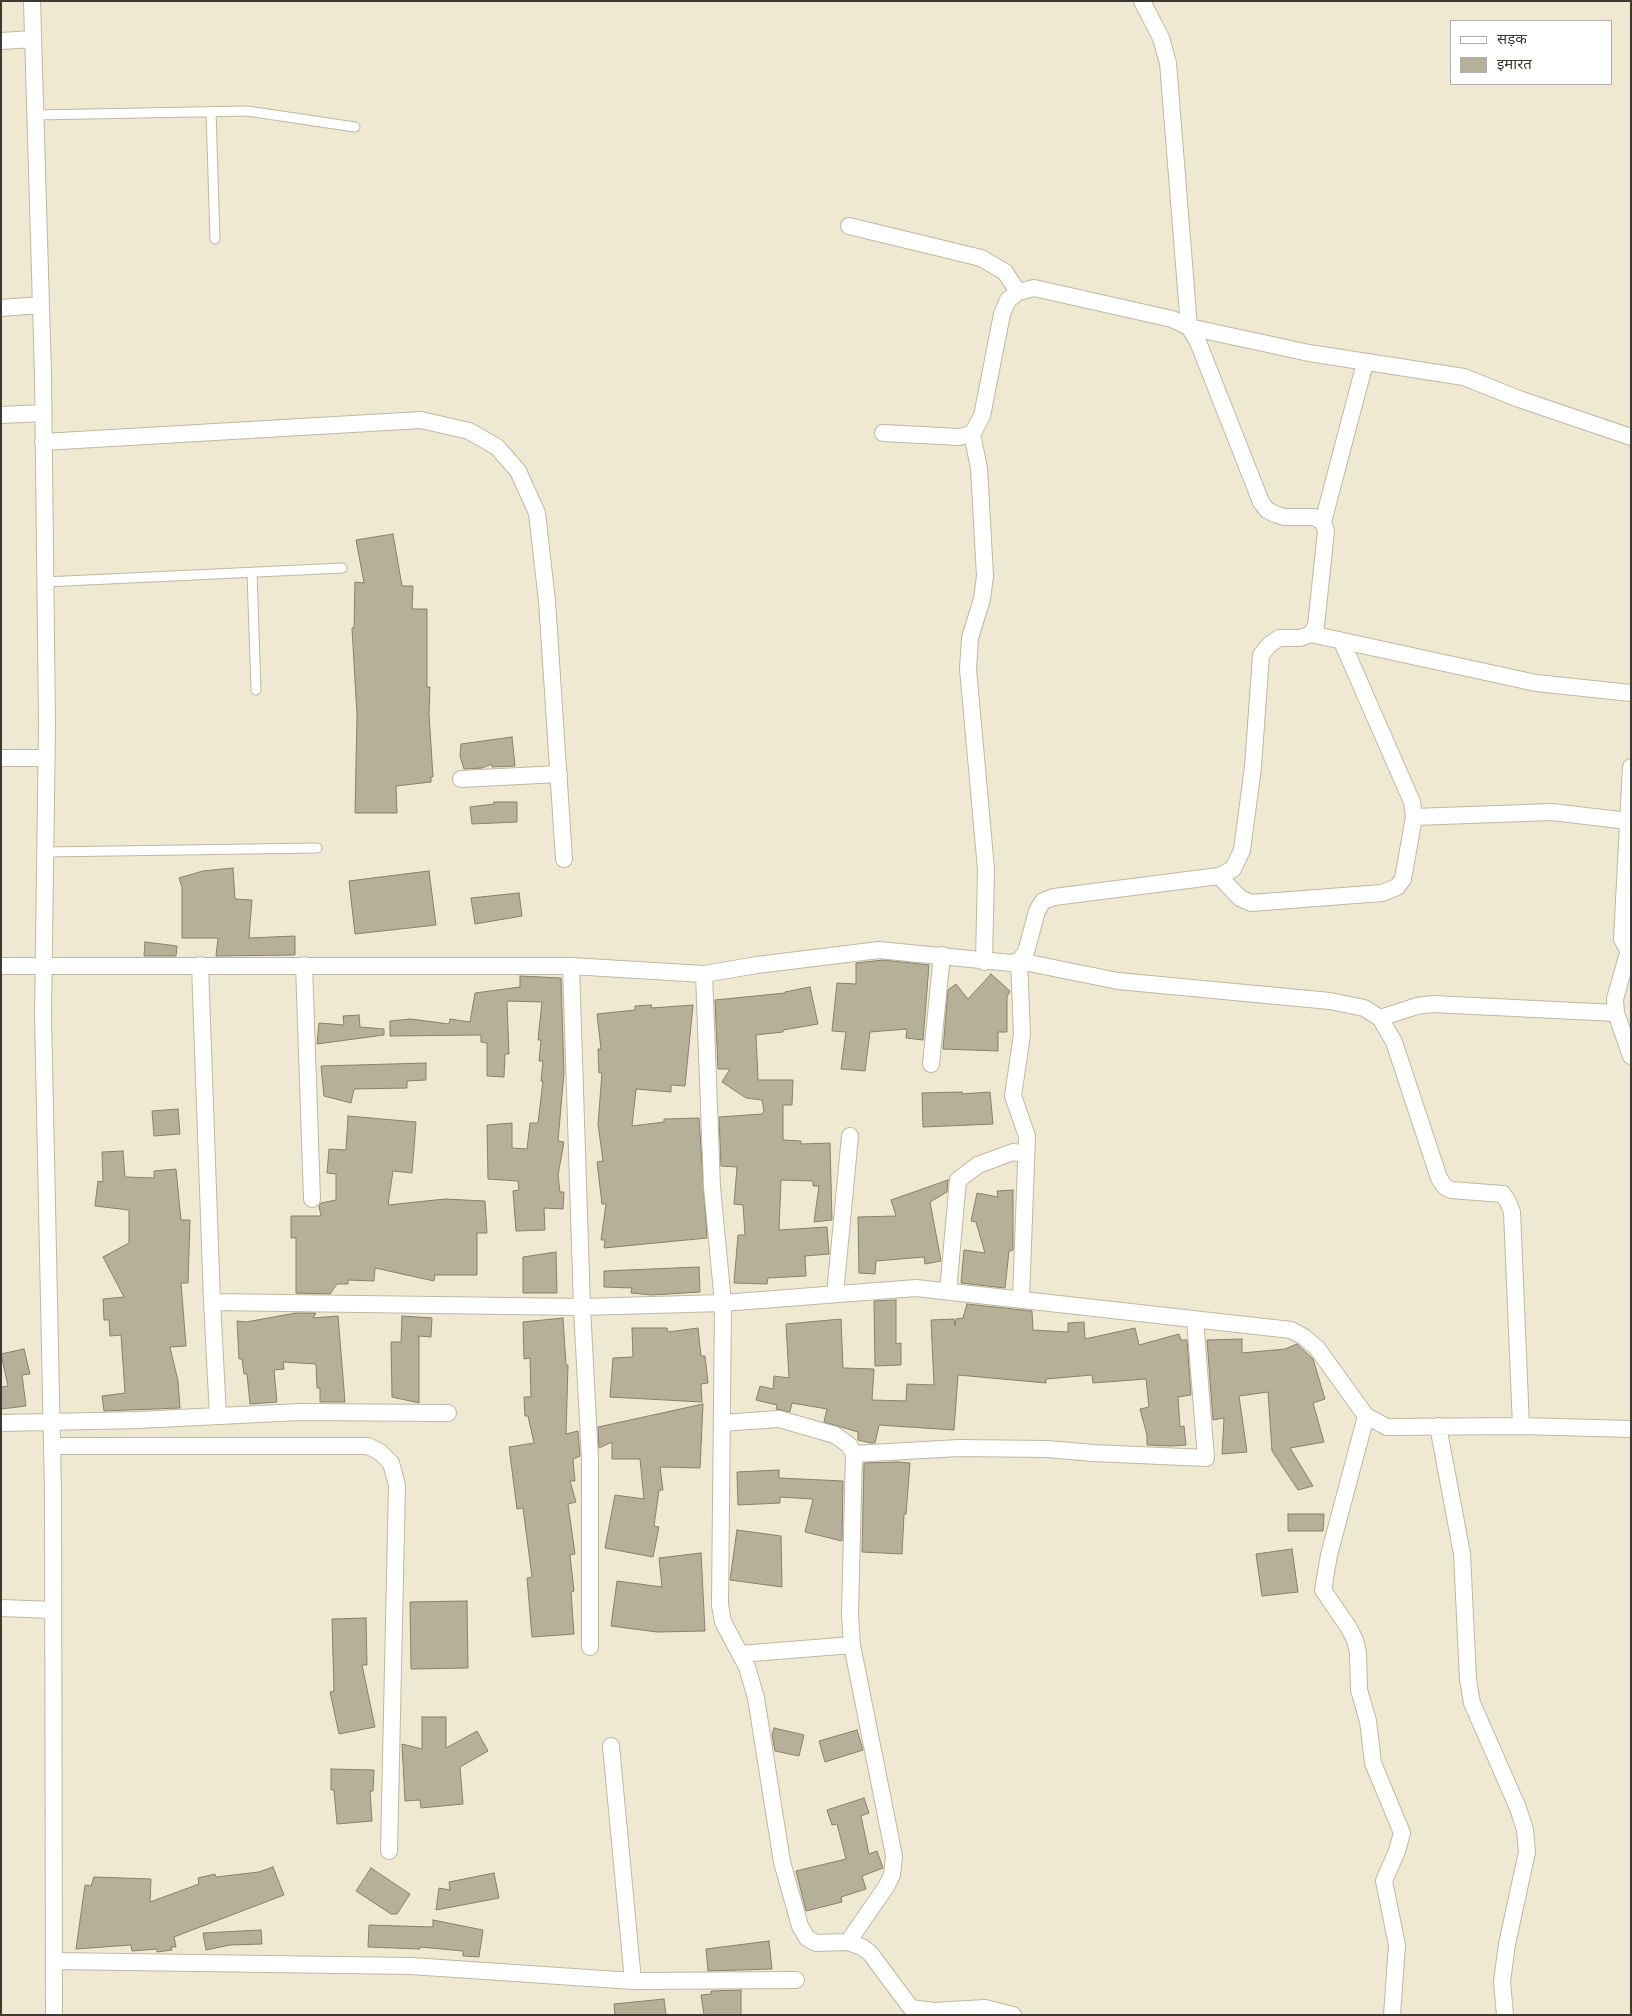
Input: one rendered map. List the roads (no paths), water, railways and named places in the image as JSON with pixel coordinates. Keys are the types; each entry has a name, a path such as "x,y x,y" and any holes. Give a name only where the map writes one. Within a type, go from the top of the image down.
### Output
{"street":[{"path":"32,1 43,413 45,582 46,758 43,1015 52,1422 54,2015"},
{"path":"1142,1 1162,38 1168,63 1189,327 1198,342 1261,502 1267,510 1284,517 1314,517 1323,522"},
{"path":"1,41 33,39"},
{"path":"849,226 981,258 999,266 1018,292"},
{"path":"984,962 986,869 968,669 970,638 982,599 985,576 981,486 972,434 982,416 1002,314 1008,300 1018,292 1034,288 1172,320 1189,327 1365,363 1464,377 1528,402 1631,437"},
{"path":"1,308 40,305"},
{"path":"1311,634 1316,626 1326,539 1323,522 1365,363"},
{"path":"1,415 43,413"},
{"path":"43,442 421,420 469,431 497,447 518,471 536,513 547,601 564,859"},
{"path":"883,433 958,437 972,434"},
{"path":"1021,1299 1027,1136 1013,1096 1022,1035 1019,961 1026,952 1037,911 1043,901 1054,897 1219,876 1233,869 1242,850 1253,767 1261,655 1269,645 1279,638 1300,638 1311,634 1536,683 1631,693"},
{"path":"1219,876 1240,898 1251,903 1382,893 1397,888 1403,879 1414,817 1412,802 1342,642"},
{"path":"1,758 46,758"},
{"path":"1631,767 1622,939 1629,955 1618,983 1616,1014 1631,1056"},
{"path":"461,779 559,774"},
{"path":"1414,817 1552,812 1628,821"},
{"path":"1,966 44,964 571,966 704,974 757,965 879,950 942,955 984,962 1011,963 1019,961 1118,982 1330,1001 1364,1008 1380,1018 1394,1042 1439,1178 1445,1187 1451,1190 1502,1194 1512,1212 1522,1426"},
{"path":"931,1064 942,955"},
{"path":"200,965 218,1416"},
{"path":"304,965 312,1199"},
{"path":"571,966 582,1307 590,1460 590,1647"},
{"path":"704,974 712,1187 723,1303 720,1605 723,1622 747,1667 756,1698 782,1862 800,1926 807,1938 816,1943 848,1942 870,1953 906,2005 911,2008 934,2011 985,2008 1013,2015"},
{"path":"1380,1018 1417,1006 1433,1004 1616,1014"},
{"path":"835,1294 850,1136"},
{"path":"948,1291 958,1180 978,1165 1013,1152 1026,1154"},
{"path":"212,1302 582,1307 723,1303 916,1288 1291,1330 1304,1337 1317,1348 1366,1416 1387,1427 1522,1426 1631,1429"},
{"path":"854,1454 959,1448 1037,1449 1206,1458 1195,1320"},
{"path":"1,1423 300,1412 448,1413"},
{"path":"1366,1416 1329,1555 1323,1590 1349,1628 1356,1646 1359,1690 1368,1721 1373,1763 1402,1833 1397,1851 1384,1881 1397,1945 1392,2015"},
{"path":"722,1422 779,1419 835,1434 849,1446 854,1454 850,1615 852,1645 894,1856 892,1875 848,1942"},
{"path":"1438,1426 1462,1554 1468,1679 1472,1703 1518,1808 1525,1830 1527,1852 1507,1944 1502,1982 1505,2015"},
{"path":"52,1446 368,1446 380,1452 391,1463 397,1485 389,1851"},
{"path":"1,1608 54,1610"},
{"path":"740,1654 852,1645"},
{"path":"611,1746 633,1981"},
{"path":"54,1961 411,1966 633,1981 796,1980"}],"lane":[{"path":"212,111 216,239"},
{"path":"35,115 247,111 355,127"},
{"path":"45,582 342,568"},
{"path":"252,572 256,690"},
{"path":"45,852 318,848"}]}
